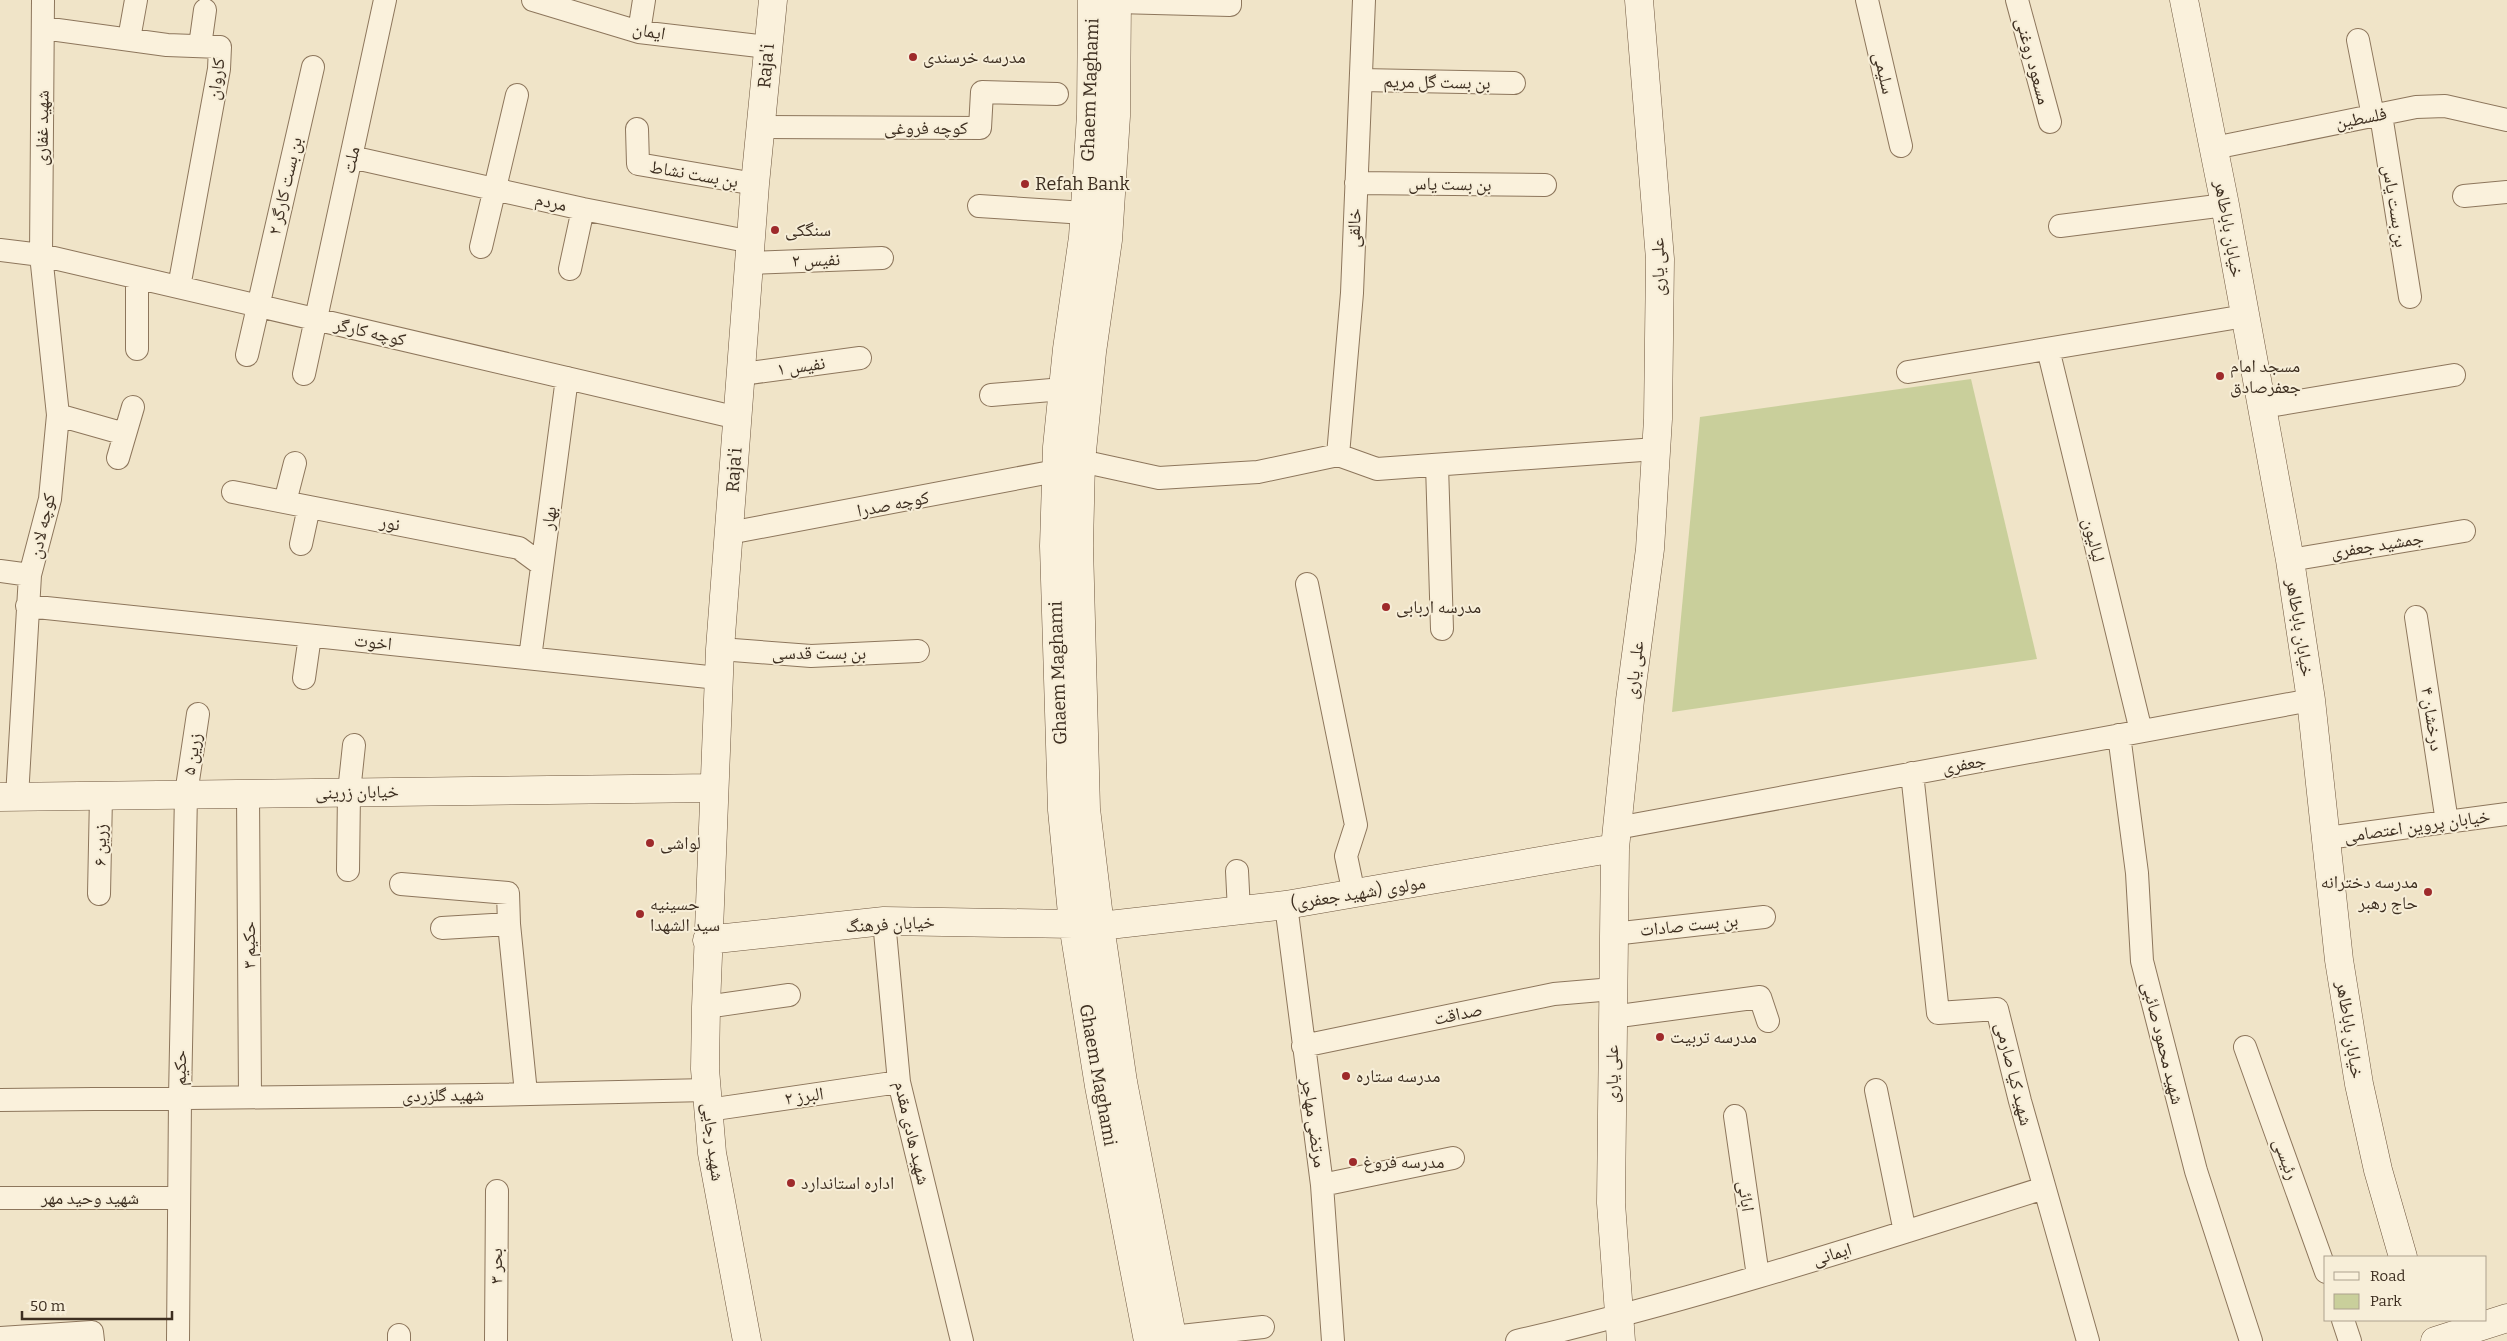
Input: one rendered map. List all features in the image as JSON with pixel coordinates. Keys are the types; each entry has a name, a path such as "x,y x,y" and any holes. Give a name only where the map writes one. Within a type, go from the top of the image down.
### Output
{"main road":[{"name":"Raja'i","path":"707,940 720,649 755,184 773,0"},
{"name":"علی یاری","path":"1620,1329 1611,1203 1613,934 1616,838 1630,700 1650,550 1656,449 1660,259 1639,0"},
{"name":"خیابان باباطاهر","path":"2184,0 2225,205 2290,560 2311,700 2339,960 2359,1084 2378,1170 2403,1256"},
{"name":"Ghaem Maghami","path":"1109,1 1091,115 1085,212 1080,350 1081,461 1079,546 1086,809 1100,926 1118,1124"},
{"name":"Ghaem Maghami","path":"1109,1 1116,116 1108,240 1080,350 1063,389 1056,471 1054,546 1062,810 1073,924 1164,1340"},
{"name":"خیابان زرینی","path":"9,797 714,788"},
{"name":"مولوی (شهید جعفری)","path":"1100,926 1239,911 1354,894 1616,838"},
{"name":"خیابان فرهنگ","path":"707,940 884,921 1073,924"},
{"name":"شهید رجایی","path":"707,940 707,1100 712,1152 746,1341"},
{"path":"2437,1333 2506,1324"}],"street":[{"name":"شهید غفاری","path":"41,255 43,0"},
{"path":"129,39 136,0"},
{"name":"ملت","path":"304,374 385,0"},
{"name":"ایمان","path":"533,0 639,32 767,47"},
{"path":"639,32 644,0"},
{"path":"1109,1 1230,5 1230,0"},
{"name":"خالقی","path":"1338,455 1352,293 1364,0"},
{"name":"سلیمی","path":"1867,0 1901,146"},
{"name":"مسعود روغنی","path":"2017,0 2050,122"},
{"path":"200,46 206,10"},
{"name":"کاروان","path":"43,28 167,45 220,47 219,69 180,287"},
{"name":"بن بست یاس","path":"2358,40 2377,115 2410,297"},
{"name":"بن بست کارگر ۲","path":"247,355 313,67"},
{"name":"بن بست گل مریم","path":"1360,80 1514,83"},
{"name":"کوچه فروغی","path":"760,127 980,128 982,92 1057,94"},
{"path":"481,248 517,95"},
{"name":"فلسطین","path":"2214,148 2291,131 2416,108 2445,106 2507,120"},
{"name":"بن بست نشاط","path":"636,129 638,164 755,184"},
{"name":"مردم","path":"351,157 583,209 751,252"},
{"name":"بن بست یاس","path":"1356,183 1545,185"},
{"path":"2464,196 2507,192"},
{"path":"2060,226 2225,205"},
{"path":"979,206 1085,212"},
{"path":"570,269 583,209"},
{"name":"کوچه کارگر","path":"0,250 41,255 738,418"},
{"name":"نفیس ۲","path":"751,252 882,258"},
{"name":"کوچه لادن","path":"9,797 30,575 50,499 58,415 41,255"},
{"path":"136,349 137,278"},
{"path":"1908,372 2245,316"},
{"name":"لیالیون","path":"2048,349 2141,731"},
{"name":"نفیس ‍۱","path":"742,374 860,358"},
{"path":"2263,407 2454,375"},
{"name":"بهار","path":"530,658 567,378"},
{"path":"991,395 1063,389"},
{"path":"118,458 133,407"},
{"path":"58,415 125,434"},
{"path":"1081,461 1159,478 1258,472 1338,455 1377,470 1656,449"},
{"path":"285,502 295,463"},
{"path":"1437,465 1442,628"},
{"name":"کوچه صدرا","path":"730,533 1056,471"},
{"name":"نور","path":"233,492 519,548 542,565"},
{"path":"301,544 309,507"},
{"name":"جمشید جعفری","path":"2290,560 2464,531"},
{"path":"0,571 30,575"},
{"path":"1307,584 1356,825 1346,856 1354,894"},
{"name":"اخوت","path":"27,606 718,678"},
{"name":"درخشان ۴","path":"2416,617 2448,822"},
{"path":"304,678 310,636"},
{"name":"بن بست قدسی","path":"720,649 810,656 918,651"},
{"name":"جعفری","path":"1616,838 1912,773 2311,700"},
{"name":"زرین ۵","path":"186,794 198,714"},
{"name":"شهید محمود صائبی","path":"2119,735 2137,873 2142,961 2196,1171 2251,1341"},
{"path":"348,870 349,792 354,745"},
{"name":"شهید کیا صارمی","path":"1912,773 1938,1013 1997,1009 2044,1188 2088,1341"},
{"name":"حکیم","path":"178,1341 180,1098 186,794"},
{"name":"حکیم ۳","path":"248,794 250,1097"},
{"name":"زرین ۶","path":"99,894 101,796"},
{"name":"خیابان پروین اعتصامی","path":"2327,838 2507,814"},
{"path":"1237,871 1239,911"},
{"path":"401,884 508,893 509,924 526,1093"},
{"name":"مرتضی مهاجر","path":"1286,905 1322,1185 1333,1341"},
{"name":"بن بست صادات","path":"1613,934 1764,917"},
{"name":"شهید هادی مقدم","path":"884,921 899,1082 962,1341"},
{"path":"442,928 509,924"},
{"name":"صداقت","path":"1304,1046 1554,994 1613,990"},
{"path":"706,1007 789,995"},
{"path":"1612,1018 1760,997 1768,1021"},
{"name":"رئیسی","path":"2245,1047 2324,1266"},
{"name":"البرز ۲","path":"707,1100 899,1082"},
{"path":"1876,1090 1905,1232"},
{"name":"شهید گلزردی","path":"0,1100 526,1093 707,1100"},
{"name":"ابائی","path":"1735,1116 1758,1276"},
{"path":"1322,1185 1453,1158"},
{"name":"ایمانی","path":"1517,1341 1620,1329 1758,1276 2044,1188"},
{"name":"بحر ۳","path":"496,1341 497,1191"},
{"name":"شهید وحید مهر","path":"0,1198 179,1198"},
{"path":"2343,1321 2350,1341"},
{"path":"1164,1340 1263,1327"},
{"path":"0,1338 92,1332 93,1341"}],"green space":[{"path":"1971,379 2037,659 1672,712 1700,417"}],"place":[{"name":"مدرسه خرسندی","path":"913,57"},
{"name":"Refah Bank","path":"1025,184"},
{"name":"سنگکی","path":"775,230"},
{"name":"مسجد امام جعفرصادق","path":"2220,376"},
{"name":"مدرسه اربابی","path":"1386,607"},
{"name":"لواشی","path":"650,843"},
{"name":"مدرسه دخترانه حاج رهبر","path":"2428,892"},
{"name":"حسینیه سید الشهدا","path":"640,914"},
{"name":"مدرسه تربیت","path":"1660,1037"},
{"name":"مدرسه ستاره","path":"1346,1076"},
{"name":"مدرسه فروغ","path":"1353,1162"},
{"name":"اداره استاندارد","path":"791,1183"}]}
